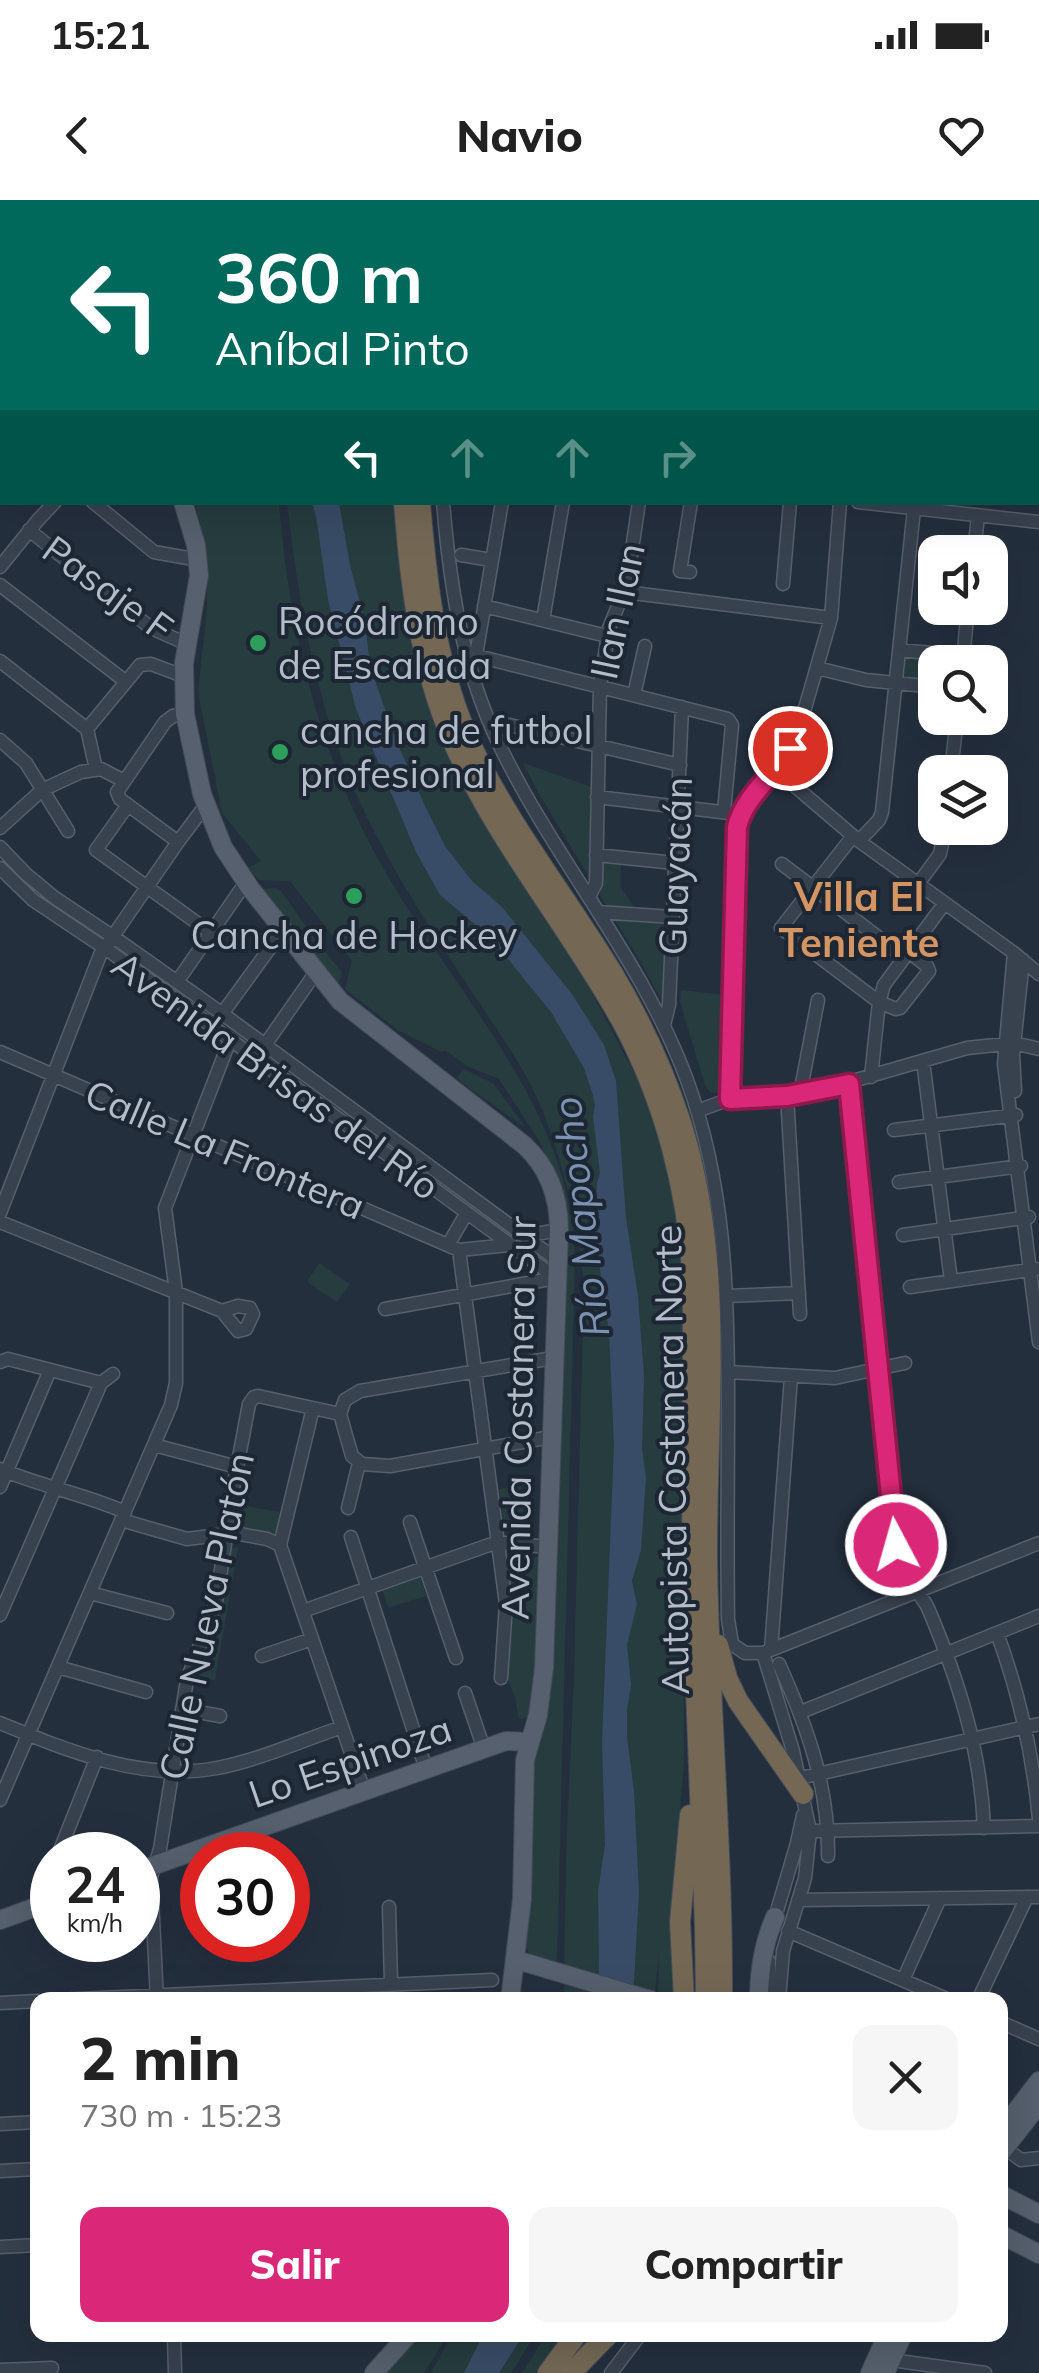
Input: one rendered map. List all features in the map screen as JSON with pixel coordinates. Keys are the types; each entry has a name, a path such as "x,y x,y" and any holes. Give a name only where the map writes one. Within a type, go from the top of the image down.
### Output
{"highway":[{"name":"Autopista Costanera Norte","path":"404,505 420,634 451,736 485,804 629,1035 659,1106 680,1180 694,1286 692,1584 697,1743 714,1976 719,1992"},
{"name":"Autopista Costanera Norte","path":"420,505 437,641 465,730 500,798 642,1025 689,1148 705,1231 710,1290 708,1590 714,1976 709,1992"},
{"path":"708,1590 730,1686 802,1790"},
{"path":"684,1992 680,1922 697,1743"},
{"path":"548,2373 570,2354 594,2342"}],"main road":[{"name":"Avenida Costanera Sur","path":"185,505 196,545 199,582 183,676 186,714 206,806 223,847 246,882 347,1008 532,1152 553,1186 558,1205 543,1688 525,1760 522,1899 511,1992"},
{"name":"Lo Espinoza","path":"160,1863 511,1740 529,1742"},
{"path":"0,1920 30,1909"},
{"path":"758,1992 760,1962 774,1916"},
{"path":"516,1960 624,1992"},
{"path":"1008,2133 1039,2081"},
{"path":"1008,2137 1039,2104"},
{"path":"1008,2198 1039,2214"},
{"path":"1008,2238 1039,2254"},
{"path":"374,2373 402,2342"},
{"path":"870,2373 884,2342"},
{"path":"888,2367 900,2342"}],"street":[{"path":"0,567 51,505"},
{"path":"97,505 151,550 198,560"},
{"path":"443,505 451,579 488,720 514,775 638,976 664,1025 697,1111 718,1195 724,1246 732,1644 740,1651 767,1652 1039,1543"},
{"path":"470,654 484,606 501,505"},
{"path":"543,620 562,505"},
{"name":"Ilan Ilan","path":"589,897 595,887 600,686 607,636 625,592 639,505"},
{"path":"690,572 680,571 691,505"},
{"path":"783,584 790,505"},
{"path":"730,1099 736,834 749,800 790,748 817,668 831,618 840,505"},
{"path":"886,505 1039,522"},
{"path":"782,864 813,888 906,954 927,966 928,972 899,1008 879,1002 782,928 813,888 856,839 879,820 882,812 914,508"},
{"path":"976,535 978,516"},
{"name":"Pasaje F","path":"29,530 151,628 187,644"},
{"path":"461,554 492,560"},
{"path":"0,585 125,682"},
{"path":"625,592 831,618"},
{"path":"484,606 607,636"},
{"path":"634,695 644,646"},
{"path":"900,650 918,653"},
{"path":"470,654 730,721 724,812"},
{"path":"0,662 87,729 96,769"},
{"path":"87,729 138,667 151,664 183,676"},
{"path":"817,668 853,678 918,686"},
{"name":"Guayacán","path":"664,1025 670,1005 682,707"},
{"path":"178,842 124,802 118,792 166,722 186,714"},
{"path":"488,720 680,765"},
{"path":"0,740 26,763 68,830"},
{"path":"788,780 790,748"},
{"path":"776,770 856,839 1039,974"},
{"path":"0,828 42,790 81,772 106,771 124,781"},
{"path":"597,797 741,814"},
{"path":"124,802 96,850 211,933"},
{"path":"0,1213 108,942 206,806"},
{"path":"918,884 942,845"},
{"name":"Avenida Brisas del Río","path":"0,847 47,892 230,1040 509,1245 556,1269"},
{"path":"596,855 676,863"},
{"name":"Avenida Brisas del Río","path":"0,868 33,900 177,982 265,1045 524,1236 556,1269"},
{"path":"177,982 246,882"},
{"path":"871,1077 884,985 944,904"},
{"path":"598,912 673,917"},
{"path":"222,1014 283,930"},
{"path":"1018,956 1009,1044 1014,1115 1036,1270 1039,1342"},
{"path":"265,1045 316,972"},
{"path":"800,1314 794,1095 818,1000"},
{"path":"0,1800 172,1405 176,1292 165,1208 230,1040"},
{"path":"697,1111 730,1099 794,1095 849,1084 967,1048 1009,1044 1039,1049"},
{"name":"Calle La Frontera","path":"0,1052 454,1247 509,1245"},
{"path":"922,1061 951,1281"},
{"path":"849,1084 896,1545 903,1568 926,1602 961,1695 973,1739 984,1828"},
{"path":"894,1130 1014,1115"},
{"path":"899,1182 1021,1166"},
{"path":"466,1214 454,1247 466,1295 506,1604 500,1678"},
{"path":"903,1235 1027,1218"},
{"path":"0,1222 222,1311"},
{"path":"524,1236 559,1230"},
{"path":"384,1309 466,1295 556,1269"},
{"path":"910,1287 1036,1270"},
{"path":"727,1296 799,1293"},
{"path":"551,1437 379,1466 359,1463 351,1454 340,1414 346,1400 356,1392 553,1358"},
{"path":"0,1615 107,1378 1,1361"},
{"path":"728,1372 834,1378 904,1363"},
{"path":"0,1487 3,1470 50,1370"},
{"path":"780,1992 782,1962 806,1867 810,1831 767,1652 791,1376"},
{"name":"Calle Nueva Platón","path":"160,1849 189,1674 216,1602 249,1404 254,1397 261,1396 340,1414"},
{"path":"313,1408 280,1544 364,1791"},
{"path":"154,1445 236,1467"},
{"path":"348,1508 359,1463"},
{"path":"3,1470 98,1500 123,1516 187,1539 226,1534 267,1538 280,1544"},
{"path":"410,1522 456,1658"},
{"path":"351,1537 426,1769"},
{"path":"303,1611 499,1543 548,1547"},
{"path":"90,1593 167,1613"},
{"path":"801,1712 1039,1616"},
{"path":"997,1633 1032,1726 1039,1819"},
{"path":"262,1656 312,1639"},
{"path":"779,1664 801,1712 820,1773 828,1856"},
{"path":"58,1667 146,1692"},
{"path":"465,1693 484,1749"},
{"path":"182,1709 220,1716"},
{"path":"0,1723 140,1770 172,1771 226,1766 342,1727"},
{"path":"769,1992 774,1916 797,1844 802,1790 820,1773 1032,1726"},
{"path":"67,1832 98,1757"},
{"path":"810,1831 1039,1826"},
{"path":"798,1900 1033,1897 982,1992"},
{"path":"903,1980 940,1898"},
{"path":"389,1908 391,1984"},
{"path":"788,1931 930,1992"},
{"name":"Calle Nueva Platón","path":"155,1962 157,1992"},
{"path":"257,1992 492,1980"},
{"path":"0,2002 30,2001"},
{"path":"1008,2025 1039,2039"},
{"path":"0,2124 30,2122"},
{"path":"1008,2150 1022,2160 1039,2158"},
{"path":"0,2171 30,2169"},
{"path":"0,2247 30,2245"},
{"path":"174,2342 176,2373"},
{"path":"611,2373 635,2342"},
{"path":"888,2367 985,2373"},
{"path":"0,2370 52,2368"}],"green space":[{"path":"195,505 279,505 299,641 309,686 338,774 378,859 529,1096 552,1146 568,1199 575,1255 557,1962 530,1954 525,1946 552,1173 540,1142 499,1079 399,1031 345,989 352,961 290,881 259,880 248,868 261,861 222,813 198,692 207,609 203,536"},
{"path":"287,505 394,505 404,599 559,931 646,1095 669,1173 683,1264 684,1765 673,1880 672,1992 658,1992 659,1953 655,1992 564,1992 584,1282 567,1188 531,1085 403,884 348,775 323,699 298,582"},
{"path":"904,655 918,657 918,681 901,679"},
{"path":"523,763 592,787 591,880 539,794"},
{"path":"601,860 621,864 620,886 635,909 669,913 665,1007 600,895"},
{"path":"276,888 342,972 338,986 262,889"},
{"path":"681,990 725,995 724,1085 718,1093 710,1092 705,1085 680,1002"},
{"path":"237,1028 552,1261 551,1265 247,1045 235,1034"},
{"path":"464,1069 494,1084 525,1127 466,1086 457,1077"},
{"path":"319,1263 350,1284 337,1302 307,1282"},
{"path":"521,1486 526,1528 505,1531 499,1489"},
{"path":"236,1504 283,1513 278,1536 232,1527"},
{"path":"232,1547 238,1548 215,1680 197,1677 221,1607"},
{"path":"507,1557 539,1557 536,1668 529,1717 519,1719 507,1678"},
{"path":"420,1577 426,1596 388,1608 382,1589"},
{"path":"413,2342 444,2342 424,2373 386,2373"},
{"path":"448,2342 531,2342 511,2373 431,2373"},
{"path":"542,2342 559,2342 536,2373 522,2373"}],"water":[{"path":"313,505 339,505 365,622 370,666 395,738 445,846 472,881 502,907 572,994 604,1045 616,1081 626,1218 638,1296 646,1477 641,1550 632,1581 637,1604 627,1645 631,1685 627,1737 639,1893 633,1992 597,1992 598,1891 605,1845 602,1742 614,1445 609,1332 594,1228 600,1173 595,1105 584,1068 551,1012 491,938 440,895 416,852 356,709 328,600"},
{"path":"480,2342 519,2342 499,2373 464,2373"}],"place":[{"name":"Rocódromo de Escalada","path":"258,643"},
{"name":"cancha de futbol profesional","path":"280,752"},
{"name":"Cancha de Hockey","path":"354,896"}],"district":[{"name":"Villa El Teniente","path":"859,919"}],"route":[{"path":"790,748 749,800 737,827 730,1099 787,1096 849,1084 896,1545"}],"water label":[{"name":"Río Mapocho","path":"580,1217"}]}
